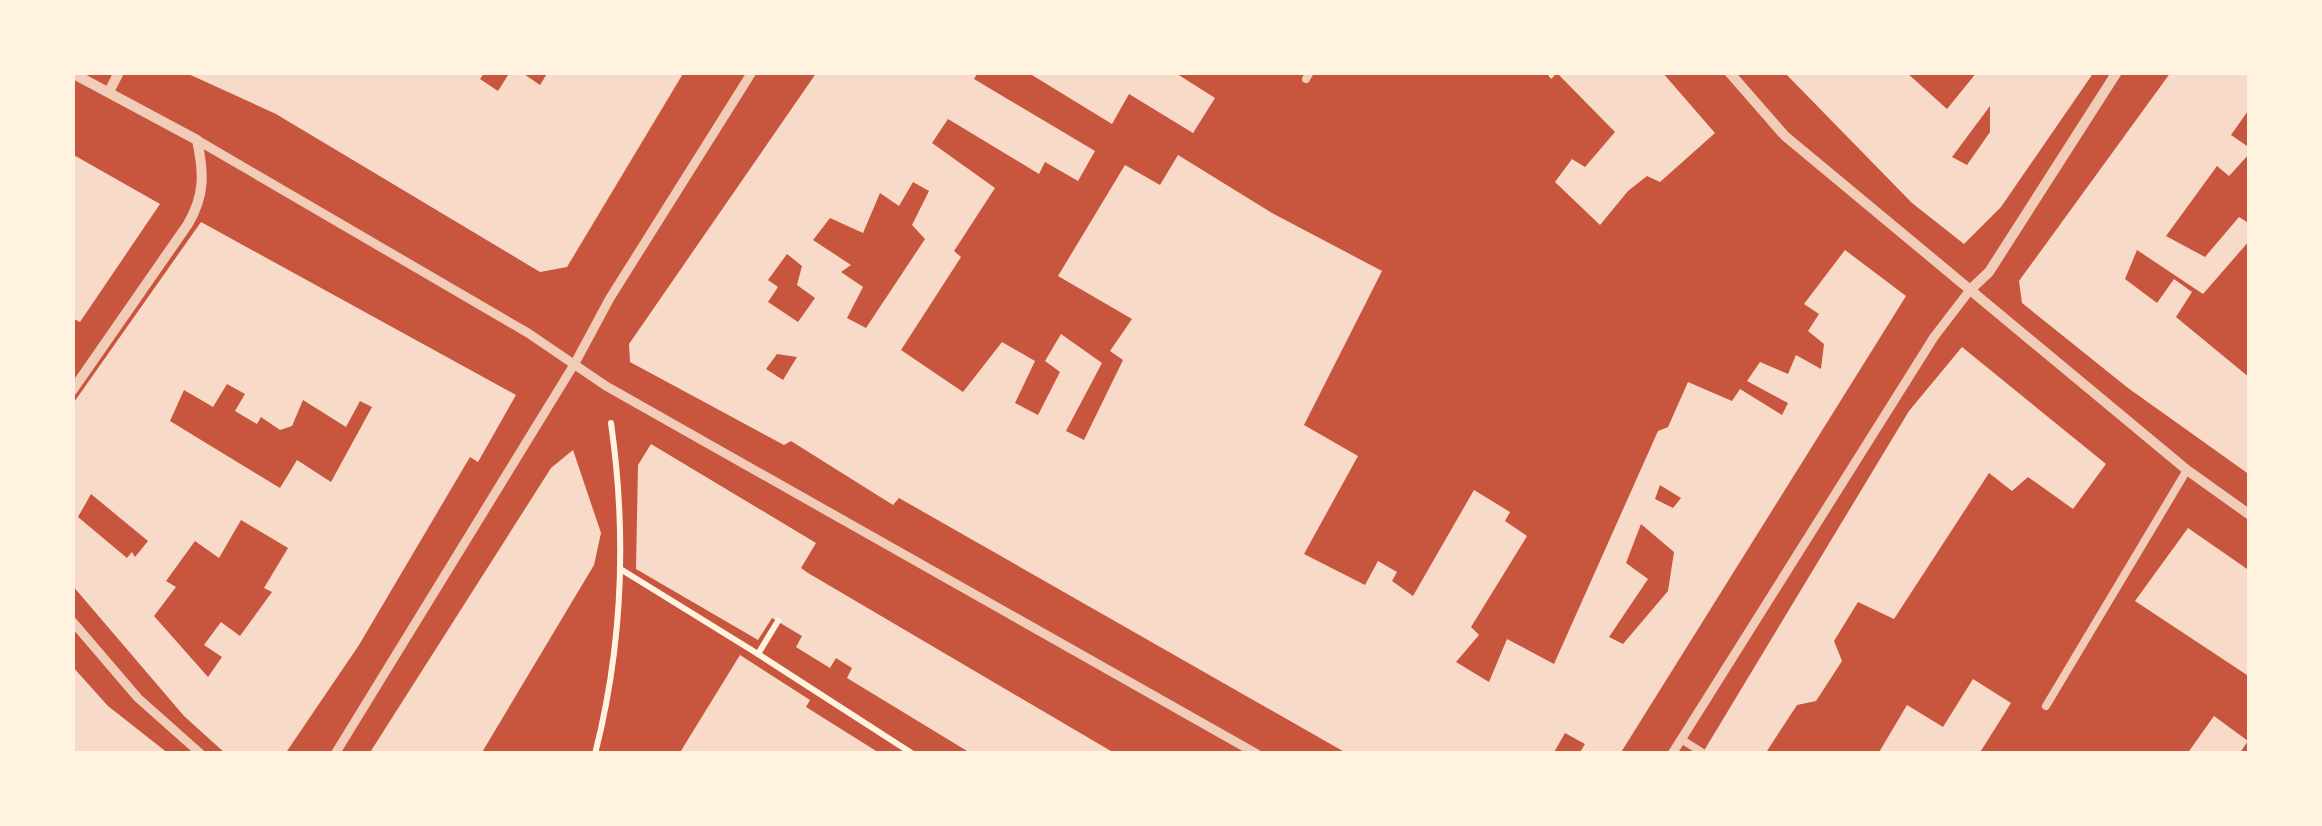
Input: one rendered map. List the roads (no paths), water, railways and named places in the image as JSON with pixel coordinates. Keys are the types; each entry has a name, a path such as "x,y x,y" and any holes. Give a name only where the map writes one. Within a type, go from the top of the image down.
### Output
{"street":[{"path":"72,72 198,140 606,386 1257,754"},
{"path":"109,92 119,72"},
{"path":"336,754 575,364 610,298 752,72"},
{"path":"1729,72 1785,136 2187,470 2250,515"},
{"path":"1672,754 1934,337 1989,272 2117,72"},
{"path":"72,391 201,201 203,168 198,140"},
{"path":"72,621 138,698 200,754"}],"lane":[{"path":"2046,706 2187,470"},
{"path":"1681,739 1703,753"}]}
